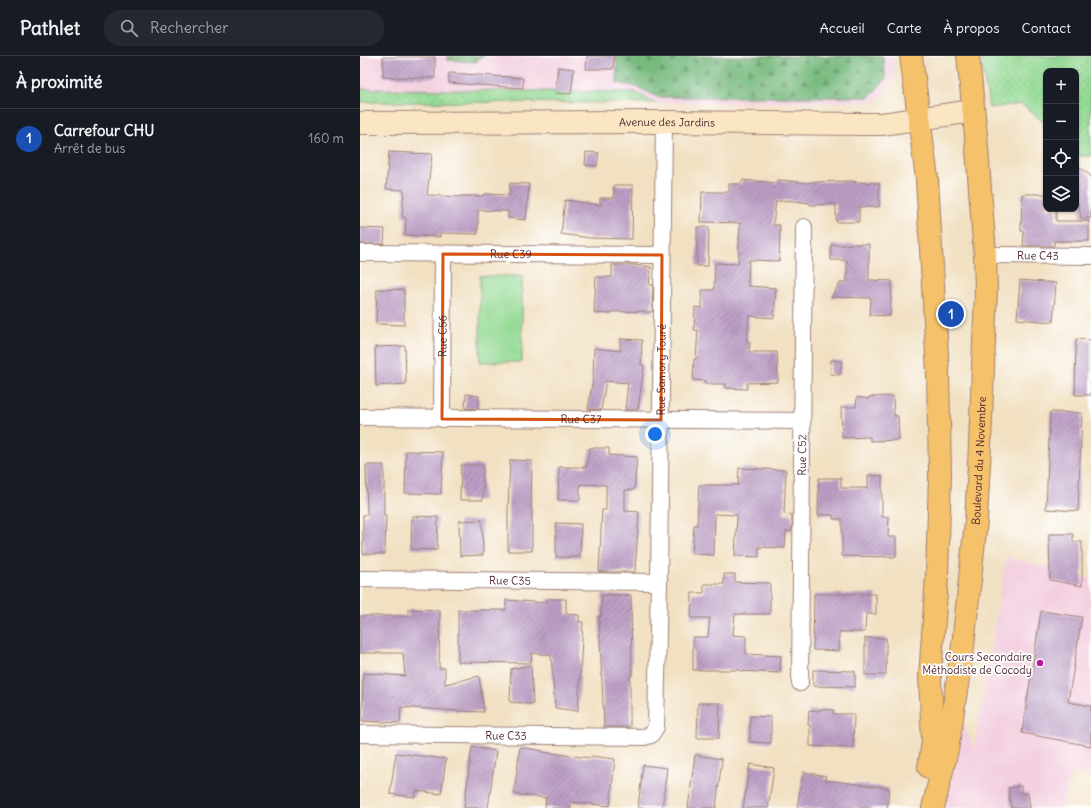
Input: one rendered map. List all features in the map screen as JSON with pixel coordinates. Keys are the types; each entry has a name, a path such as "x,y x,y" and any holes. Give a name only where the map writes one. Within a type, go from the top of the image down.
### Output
{"main road":[{"path":"912,56 927,179 935,297 940,474 937,577 930,676 934,743 921,808"},
{"name":"Boulevard du 4 Novembre","path":"933,808 947,750 962,654 976,521 980,445 986,290 985,255 968,56"},
{"name":"Avenue des Jardins","path":"360,123 664,122 882,124 973,111"}],"street":[{"name":"Rue Samory Touré","path":"651,735 656,727 664,122"},
{"name":"Rue C52","path":"800,683 804,227"},
{"name":"Rue C39","path":"360,253 662,255"},
{"name":"Rue C56","path":"442,418 443,254"},
{"name":"Rue C43","path":"985,255 1091,256"},
{"name":"Rue C37","path":"360,418 802,421"},
{"name":"Rue C35","path":"360,579 659,582"},
{"name":"Rue C33","path":"360,734 644,737 651,735"}],"highlighted area":[{"path":"443,254 662,255 661,420 442,419"}],"shaded area":[{"path":"360,56 893,56 895,77 876,102 656,103 634,92 360,89"},
{"name":"Cours Secondaire Méthodiste de Cocody","path":"1006,557 1091,578 1091,776 1071,771 1062,808 944,808 963,723 974,748"}],"green space":[{"path":"447,56 484,56 475,62 447,60"},
{"path":"616,56 883,56 886,79 869,97 658,97 637,87 617,83"},
{"path":"981,56 1091,56 1091,156 1079,156 1079,68 1043,68 1043,122 1021,104 989,108"},
{"path":"360,89 634,92 656,103 360,102"},
{"path":"480,276 522,276 522,362 480,362"}],"building":[{"path":"587,56 614,56 613,69 586,69"},
{"path":"383,57 435,57 435,78 383,77"},
{"path":"558,67 574,69 571,94 555,93"},
{"path":"449,73 523,78 523,88 449,83"},
{"path":"389,152 432,154 427,195 460,197 484,196 484,194 509,195 510,183 529,184 526,220 508,218 508,211 478,210 478,234 440,233 440,237 405,235 406,218 402,217 404,190 386,189"},
{"path":"586,152 599,153 597,166 585,165"},
{"path":"1079,166 1091,176 1091,218 1081,218 1079,206"},
{"path":"742,180 777,183 778,180 810,183 853,181 879,183 879,207 859,207 859,222 836,222 836,204 810,205 810,203 785,200 776,201 773,225 780,225 779,261 749,260 748,286 776,288 774,318 749,316 747,342 750,342 749,352 777,352 778,382 747,383 747,389 725,388 726,384 705,384 705,381 693,380 698,330 694,330 695,307 702,308 702,290 714,290 715,263 738,264 740,223 701,222 702,192 729,192 729,184 741,184"},
{"path":"614,185 633,185 632,239 590,238 561,234 565,200 600,205 600,198 614,198"},
{"path":"1022,194 1043,194 1043,212 1056,212 1056,221 1089,221 1089,241 1054,241 1054,246 1023,246 1024,231 1021,231"},
{"path":"697,227 709,227 708,266 697,266"},
{"path":"360,228 385,229 384,244 360,244"},
{"path":"869,244 869,280 892,281 890,316 870,315 871,298 831,297 841,282 847,282 847,260 831,260 831,245"},
{"path":"612,265 651,267 649,285 653,285 652,312 611,312 610,314 594,313 596,277 612,277"},
{"path":"1020,280 1056,283 1053,322 1017,319"},
{"path":"377,289 404,290 404,325 376,324"},
{"path":"620,339 642,340 641,365 644,365 638,410 625,410 628,383 606,381 601,410 588,409 593,378 594,348 620,351"},
{"path":"1076,339 1091,340 1091,395 1075,395"},
{"path":"405,346 406,384 376,386 375,347"},
{"path":"831,360 842,361 840,375 830,374"},
{"path":"466,394 479,396 478,409 465,408"},
{"path":"893,396 894,416 898,416 899,440 870,441 870,437 842,438 841,407 856,407 857,397 869,399 869,397"},
{"path":"1050,412 1082,413 1078,511 1046,509"},
{"path":"590,448 609,448 609,455 637,457 634,490 625,490 625,511 639,512 635,572 599,572 602,510 606,510 606,485 580,484 580,500 558,500 559,467 586,467"},
{"path":"406,451 443,452 441,494 405,493"},
{"path":"510,460 532,461 532,551 508,551"},
{"path":"366,465 384,465 384,515 386,515 385,554 363,554 363,515 367,515"},
{"path":"461,465 483,465 483,500 460,500"},
{"path":"739,468 786,470 784,514 792,515 792,531 786,531 785,548 759,547 759,557 735,556 737,515 715,514 714,555 692,554 694,525 697,525 699,485 738,485"},
{"path":"868,475 882,476 882,517 889,517 888,537 896,537 896,557 842,556 842,519 833,519 833,515 818,515 819,478 841,478 841,488 868,488"},
{"path":"412,516 438,517 437,550 411,549"},
{"path":"482,520 483,555 460,556 459,521"},
{"path":"556,523 581,524 580,557 556,557"},
{"path":"1049,534 1073,534 1073,542 1082,542 1082,586 1050,580"},
{"path":"724,574 735,574 735,582 770,583 770,614 735,614 733,635 746,636 746,654 781,656 780,673 740,670 693,670 693,637 708,637 710,618 691,618 692,593 704,593 704,584 724,584"},
{"path":"814,594 876,594 876,614 866,614 865,632 839,632 839,651 813,650"},
{"path":"602,595 631,595 632,675 630,675 630,727 604,727 599,616 601,617"},
{"path":"547,599 566,599 566,614 579,615 579,622 583,622 578,711 555,708 551,655 532,653 531,663 458,662 458,610 506,610 506,600 548,603"},
{"path":"408,609 440,610 439,668 445,668 445,684 479,676 484,712 401,707 400,723 362,721 363,673 405,676 403,653 360,653 360,616 408,616"},
{"path":"1041,611 1082,617 1068,702 1091,706 1091,746 1022,733"},
{"path":"865,638 886,638 886,675 865,675"},
{"path":"531,665 533,704 510,702 511,669"},
{"path":"813,670 855,671 855,687 813,686"},
{"path":"698,703 720,703 719,738 697,738"},
{"path":"820,709 834,710 833,714 854,714 853,748 810,746 810,725 808,725 809,710 820,711"},
{"path":"750,716 771,717 771,743 750,742"},
{"path":"472,747 496,751 488,808 464,808"},
{"path":"520,747 543,751 542,752 591,758 591,756 615,759 610,806 571,802 571,808 545,808 546,798 514,794"},
{"path":"396,753 446,759 441,794 416,791 415,797 390,794"},
{"path":"695,755 722,759 716,808 688,808"},
{"path":"750,764 774,768 768,808 743,808"},
{"path":"643,765 667,768 662,808 638,808"},
{"path":"803,772 826,776 825,780 889,788 887,808 797,808"},
{"path":"1021,786 1022,794 1028,793 1030,808 1011,808 1008,788"}],"place":[{"name":"Carrefour CHU","path":"951,314"},
{"name":"Cours Secondaire Méthodiste de Cocody","path":"1040,663"}]}
